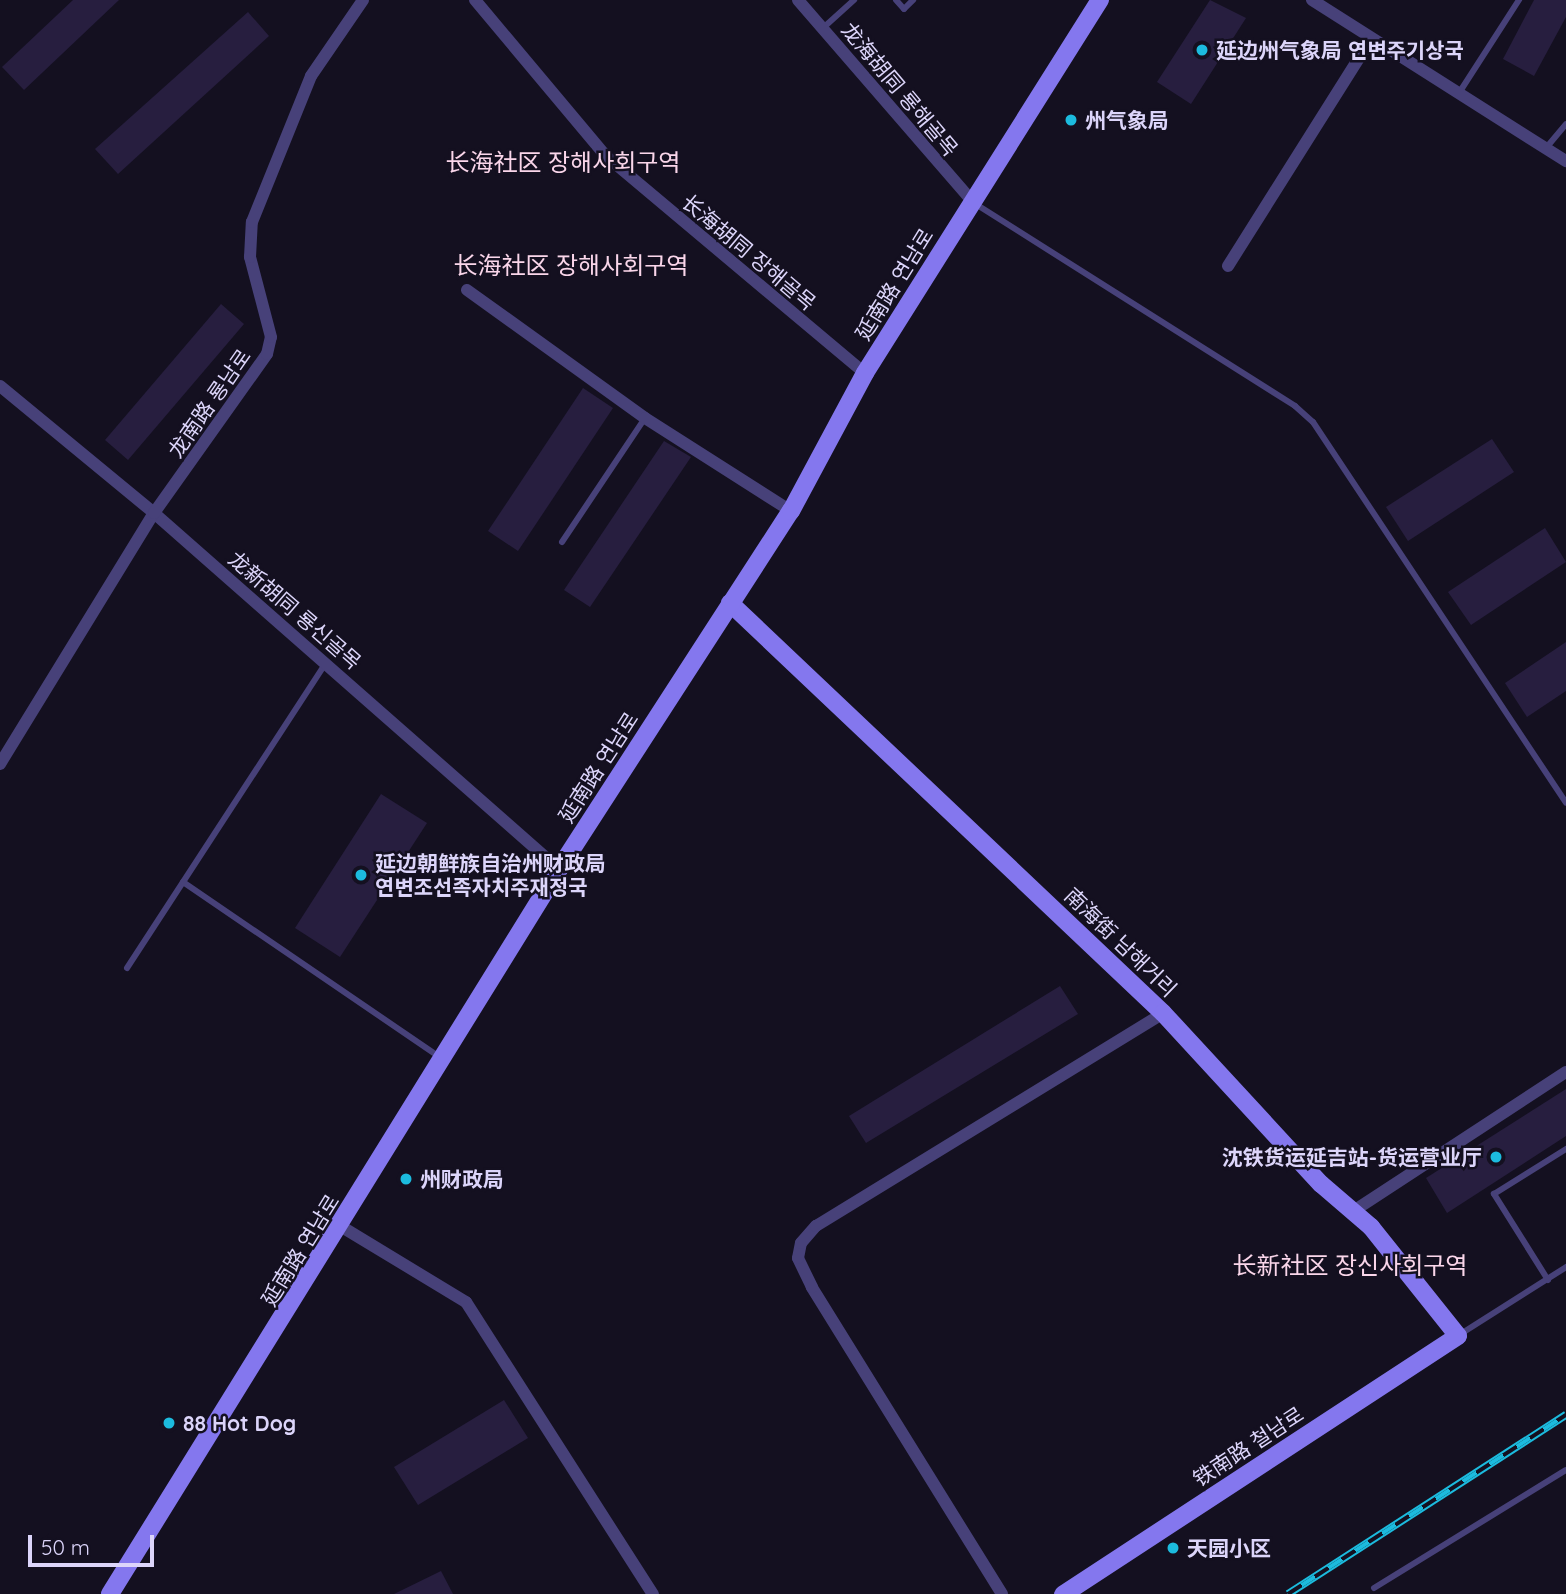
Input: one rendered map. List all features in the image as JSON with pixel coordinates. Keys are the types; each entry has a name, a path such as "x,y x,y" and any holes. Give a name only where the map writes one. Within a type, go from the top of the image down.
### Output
{"main road":[{"name":"延南路 연남로","path":"110,1594 342,1227 559,869 791,511 865,373 1100,0"},
{"name":"南海街 남해거리","path":"730,603 1163,1013 1321,1184 1355,1210 1458,1336"},
{"name":"铁南路 철남로","path":"1063,1594 1458,1336"}],"street":[{"name":"龙南路 룡남로","path":"0,764 154,513 267,354 271,337 250,257 253,222 311,76 363,0"},
{"name":"长海胡同 장해골목","path":"475,0 606,156 865,373"},
{"name":"龙海胡同 룡해골목","path":"798,0 973,202"},
{"path":"1312,0 1566,161"},
{"path":"1228,267 1371,39"},
{"path":"467,290 645,418 791,511"},
{"name":"龙新胡同 룡신골목","path":"0,386 154,513 559,869"},
{"path":"1002,1594 812,1287 798,1258 801,1243 816,1226 1163,1013"},
{"path":"1355,1210 1566,1072"},
{"path":"342,1227 466,1302 653,1594"}],"lane":[{"path":"823,28 854,0"},
{"path":"896,0 904,9 913,0"},
{"path":"1458,93 1519,0"},
{"path":"1546,148 1566,124"},
{"path":"973,202 1313,422 1566,803"},
{"path":"562,542 645,418"},
{"path":"127,968 326,663"},
{"path":"183,882 442,1059"},
{"path":"1548,1280 1494,1194 1566,1149"},
{"path":"1458,1336 1566,1268"},
{"path":"1374,1588 1566,1470"}],"building":[{"path":"73,0 119,0 24,90 2,67"},
{"name":"延边州气象局 연변주기상국","path":"1210,0 1246,18 1191,104 1157,82"},
{"path":"1534,0 1566,0 1566,17 1534,76 1503,59"},
{"path":"248,12 269,36 118,174 95,149"},
{"path":"221,304 244,324 128,460 105,440"},
{"path":"583,388 613,408 518,551 488,531"},
{"path":"1492,439 1514,472 1408,541 1386,507"},
{"path":"664,441 691,457 590,607 564,590"},
{"path":"1545,528 1566,562 1471,625 1448,592"},
{"path":"1566,642 1566,691 1527,717 1505,683"},
{"name":"延边朝鲜族自治州财政局 연변조선족자치주재정국","path":"381,794 427,823 340,957 295,928"},
{"path":"1060,986 1078,1014 866,1143 849,1116"},
{"name":"沈铁货运延吉站-货运营业厅","path":"1566,1089 1566,1136 1447,1213 1426,1178"},
{"path":"504,1400 528,1438 418,1505 394,1467"},
{"path":"441,1571 453,1594 394,1594"}],"railway":[{"path":"1288,1594 1566,1415"}],"place":[{"name":"延边州气象局 연변주기상국","path":"1202,50"},
{"name":"州气象局","path":"1071,120"},
{"name":"延边朝鲜族自治州财政局 연변조선족자치주재정국","path":"361,875"},
{"name":"沈铁货运延吉站-货运营业厅","path":"1496,1157"},
{"name":"州财政局","path":"406,1179"},
{"name":"88 Hot Dog","path":"169,1423"},
{"name":"天园小区","path":"1173,1548"}],"district":[{"name":"长海社区 장해사회구역","path":"563,163"},
{"name":"长海社区 장해사회구역","path":"571,266"},
{"name":"长新社区 장신사회구역","path":"1350,1266"}]}
